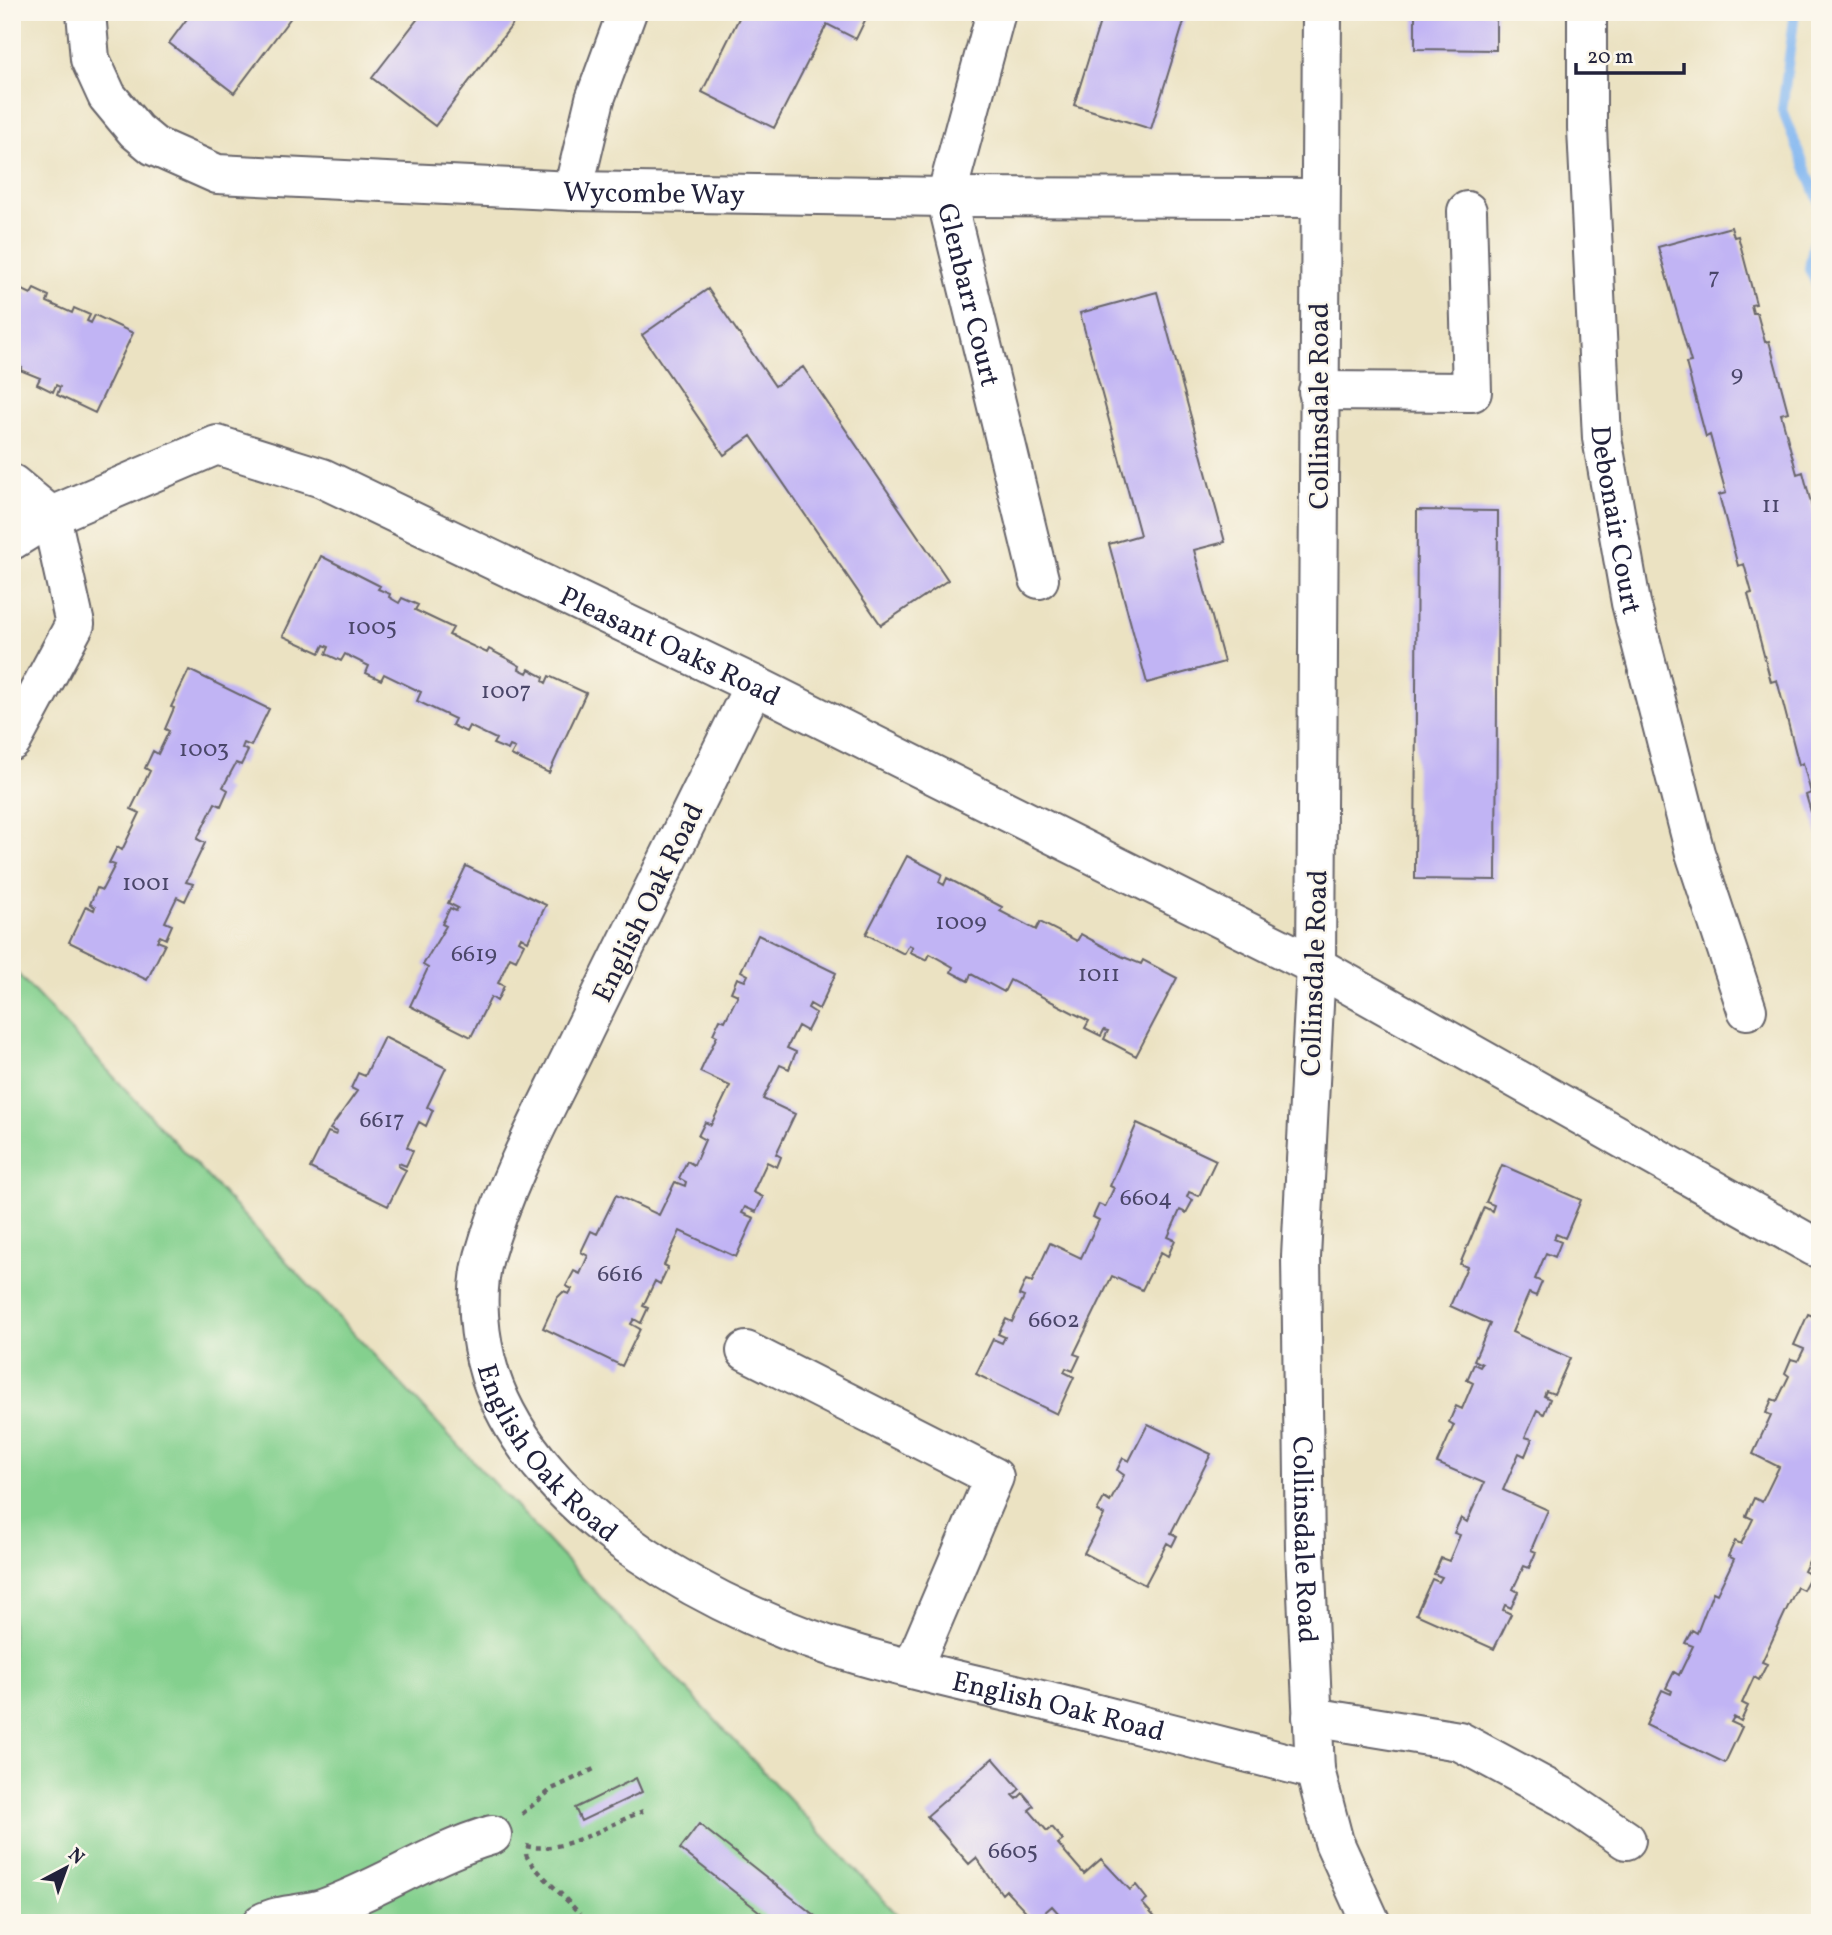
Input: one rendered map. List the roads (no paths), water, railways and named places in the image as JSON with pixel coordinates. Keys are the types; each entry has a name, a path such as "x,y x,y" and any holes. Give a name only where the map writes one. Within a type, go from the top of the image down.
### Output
{"street":[{"name":"Wycombe Way","path":"86,12 90,59 114,105 154,146 217,174 573,191 946,197 1319,198"},
{"path":"573,191 595,99 627,12"},
{"name":"Glenbarr Court","path":"996,12 946,197 1039,579"},
{"name":"Collinsdale Road","path":"1322,12 1316,966 1301,1258 1306,1550 1315,1770 1334,1842 1371,1923"},
{"name":"Debonair Court","path":"1587,12 1587,128 1602,438 1638,631 1695,853 1747,1010"},
{"path":"1318,391 1472,392 1468,211"},
{"name":"Pleasant Oaks Road","path":"12,540 51,516 216,445 322,478 754,684 1316,966 1815,1247"},
{"path":"12,484 51,516 75,624 12,741"},
{"name":"English Oak Road","path":"754,684 519,1163 483,1260 479,1313 482,1345 498,1397 532,1456 597,1521 652,1562 751,1615 855,1654 1315,1770"},
{"path":"746,1351 994,1477 912,1669"},
{"path":"1312,1717 1459,1741 1563,1797 1626,1840"},
{"path":"262,1923 321,1909 382,1885 452,1846 509,1840"}],"waterway":[{"path":"1795,12 1782,110 1820,204"},
{"path":"1820,206 1809,269 1820,292"}]}
